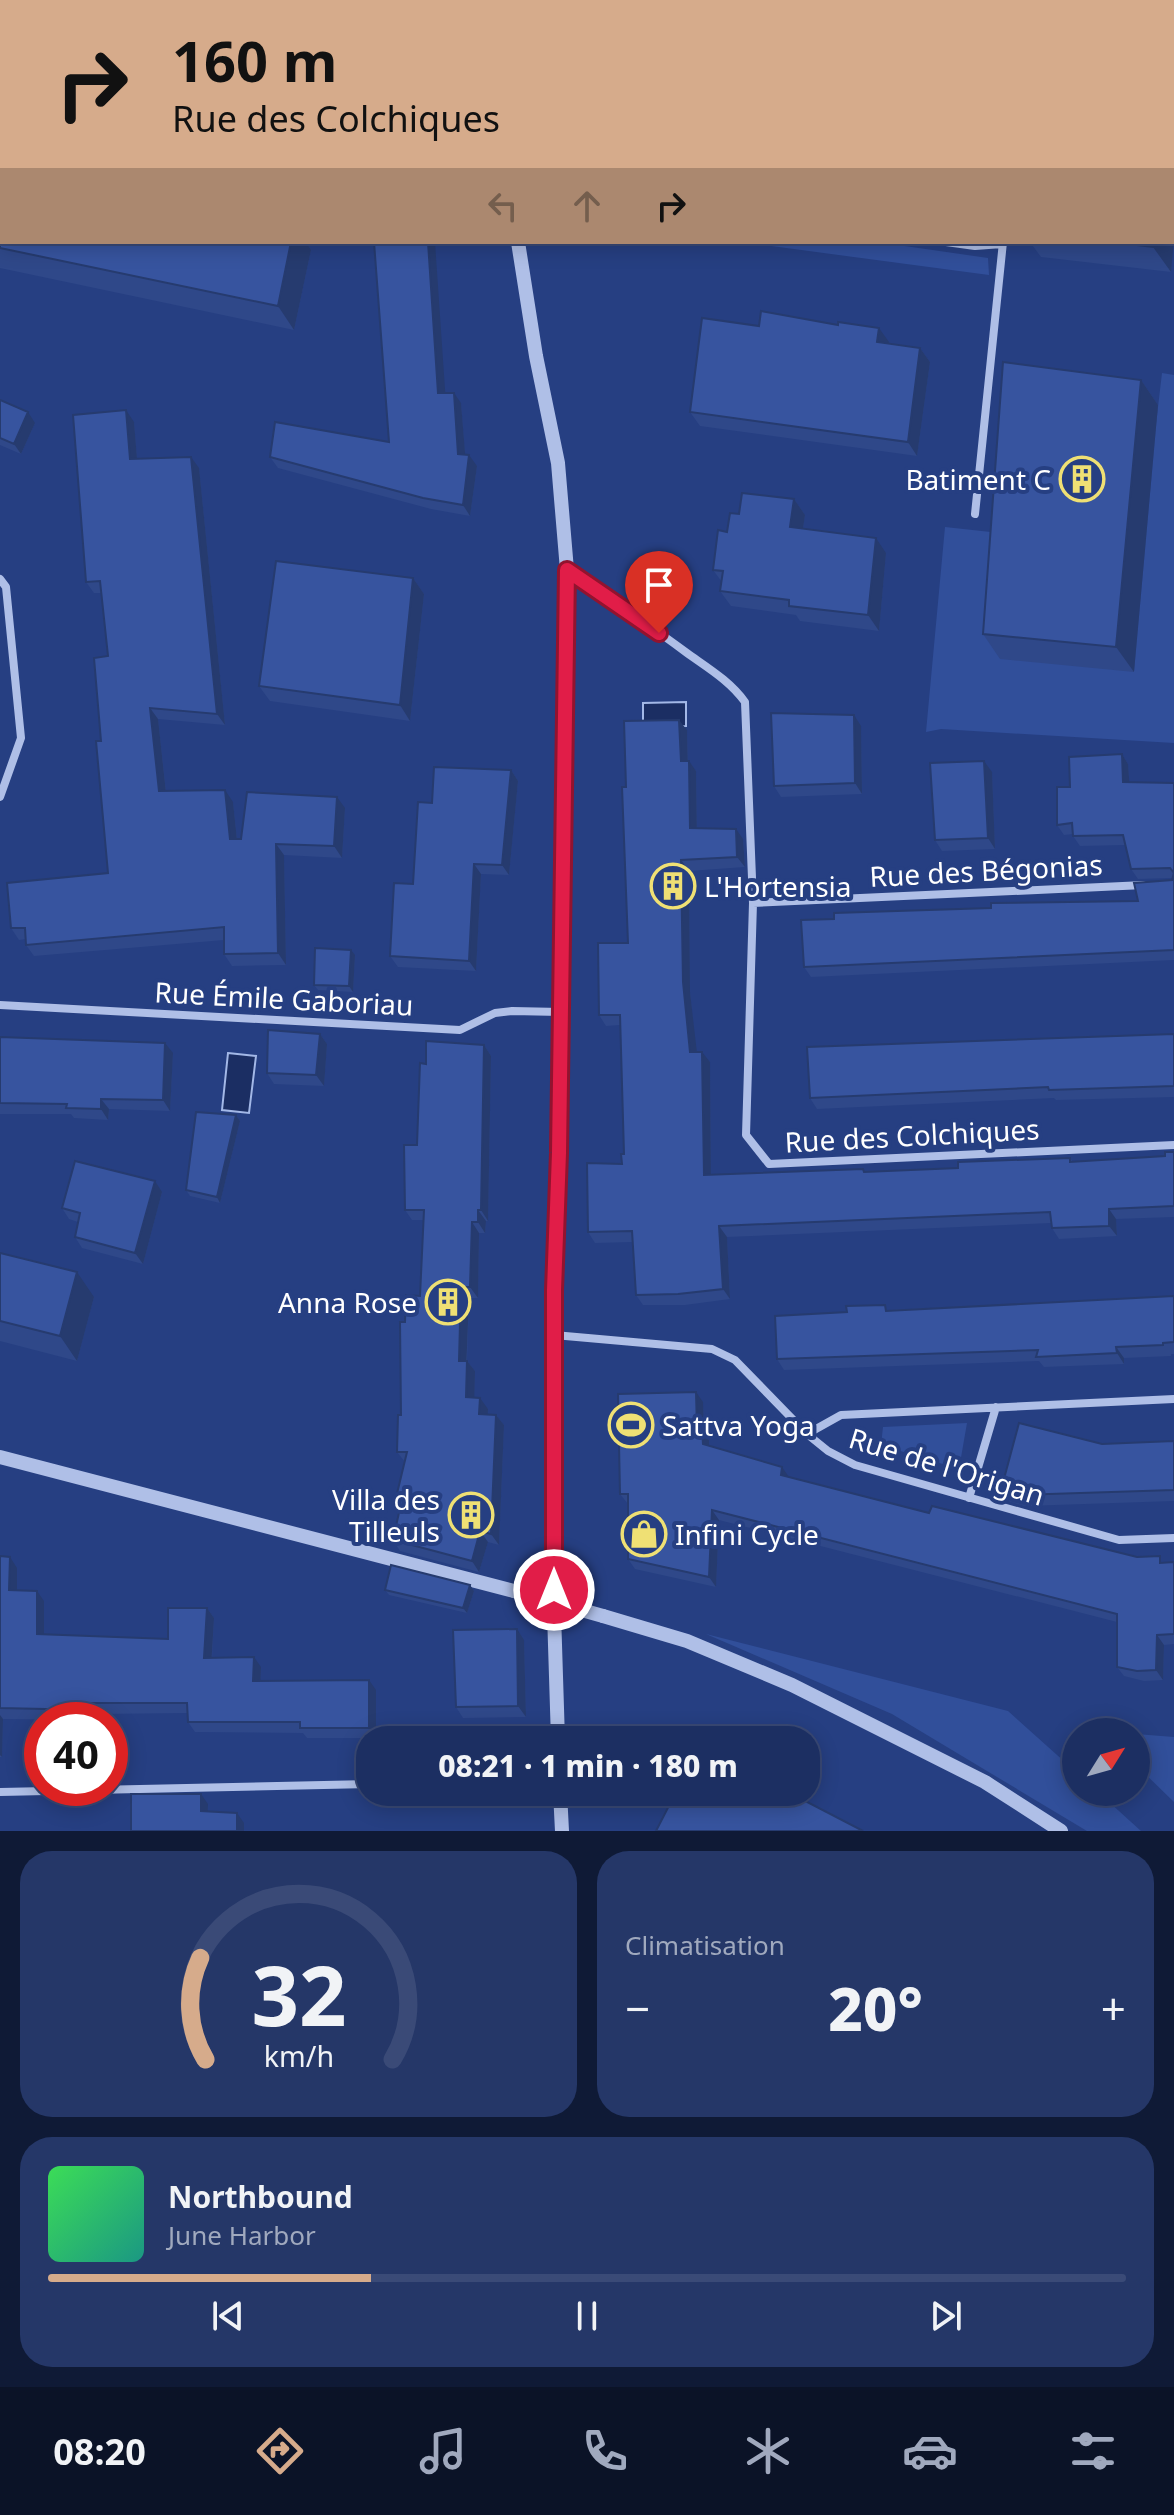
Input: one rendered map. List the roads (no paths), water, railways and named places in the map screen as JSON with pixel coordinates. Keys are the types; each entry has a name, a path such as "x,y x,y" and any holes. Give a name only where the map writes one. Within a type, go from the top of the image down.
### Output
{"street":[{"path":"518,244 536,356 558,463 567,570 554,1335 554,1613 558,1726"},
{"path":"960,244 992,244"},
{"path":"975,514 1001,244"},
{"name":"Rue des Colchiques","path":"567,570 736,689 745,702 753,903 746,1135 769,1164 1174,1145"},
{"path":"0,579 6,587 21,738 0,797"},
{"name":"Rue des Bégonias","path":"753,903 1158,884"},
{"name":"Rue Émile Gaboriau","path":"0,1005 460,1030 495,1013 561,1012"},
{"name":"Rue de l'Origan","path":"554,1335 712,1349 735,1360 807,1434 828,1451 855,1465 1119,1540 1174,1538"},
{"path":"807,1434 841,1415 1174,1399"},
{"path":"969,1498 996,1407"},
{"path":"0,1457 514,1591 687,1641 792,1685 885,1729 985,1782 1061,1831"},
{"path":"0,1792 356,1784"},
{"path":"561,1806 562,1831"}],"place":[{"name":"Batiment C","path":"1082,479"},
{"name":"L'Hortensia","path":"673,886"},
{"name":"Anna Rose","path":"448,1302"},
{"name":"Sattva Yoga","path":"631,1425"},
{"name":"Villa des Tilleuls","path":"471,1515"},
{"name":"Infini Cycle","path":"644,1534"}]}
